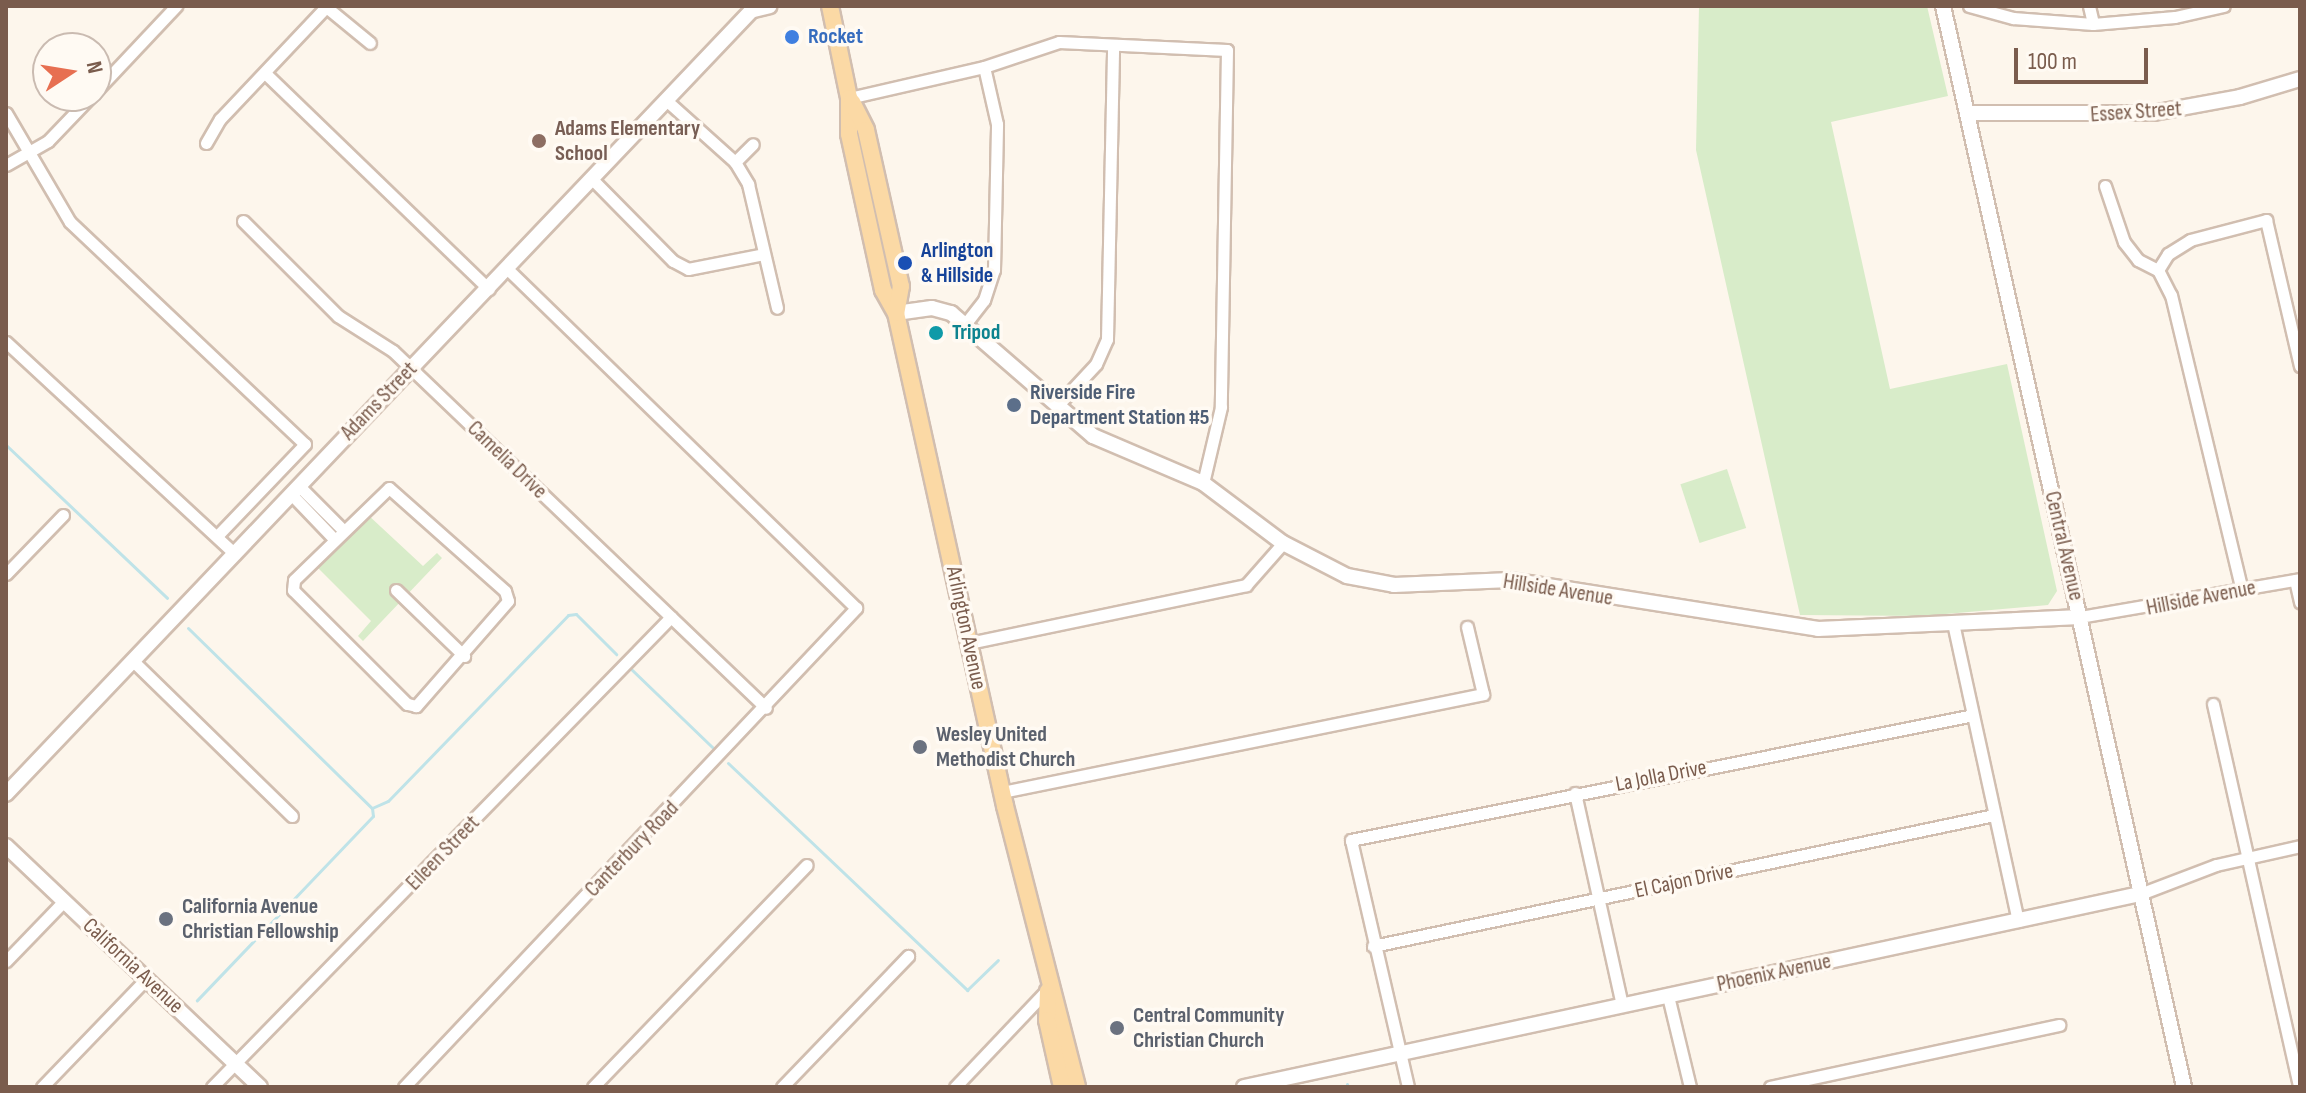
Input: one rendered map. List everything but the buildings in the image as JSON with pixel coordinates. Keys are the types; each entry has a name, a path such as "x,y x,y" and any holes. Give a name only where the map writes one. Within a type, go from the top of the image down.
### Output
{"main road":[{"name":"Adams Street","path":"6,794 508,269 753,7 770,6"},
{"name":"Arlington Avenue","path":"830,6 849,98 866,130 901,286 896,313 1048,989 1047,1020 1062,1087"},
{"name":"Central Avenue","path":"1943,6 2184,1087"},
{"name":"Essex Street","path":"1967,113 2153,113 2240,97 2300,79"},
{"name":"Hillside Avenue","path":"896,313 942,309 966,323 1057,406 1111,446 1203,483 1283,543 1322,566 1376,583 1510,580 1809,629 2080,617"},
{"name":"California Avenue","path":"6,846 260,1087"},
{"name":"Phoenix Avenue","path":"1244,1087 2140,894"},
{"name":"Arlington Avenue","path":"1048,989 1062,1014 1077,1087"}],"street":[{"path":"112,74 176,6"},
{"path":"206,143 220,119 326,6 370,43"},
{"path":"2089,6 2093,24"},
{"path":"1970,7 2093,24 2224,6"},
{"path":"849,98 984,67 1059,42 1227,50 1221,407 1203,483"},
{"path":"1057,406 1096,364 1107,339 1113,45"},
{"path":"966,323 984,300 994,270 997,124 984,67"},
{"path":"265,73 489,289"},
{"path":"667,101 735,162 748,184 777,308"},
{"path":"6,165 66,125 77,112"},
{"path":"6,113 70,222 305,444 217,536"},
{"path":"735,162 753,144"},
{"path":"592,179 673,261 688,269 764,254"},
{"path":"2105,186 2124,242 2138,260 2158,270 2178,316 2242,591"},
{"path":"2158,270 2168,254 2190,240 2266,220 2300,366"},
{"name":"Camelia Drive","path":"243,221 338,316 411,368 766,708"},
{"name":"Canterbury Road","path":"404,1087 766,708 856,608 508,269"},
{"path":"6,342 235,554"},
{"path":"389,488 505,591 508,601 464,656 416,706 407,704 293,590 294,580 338,535 389,488"},
{"path":"295,490 338,535"},
{"path":"6,574 63,515"},
{"path":"969,643 1246,585 1283,543"},
{"path":"2298,579 2300,602"},
{"name":"Hillside Avenue","path":"2080,617 2298,579"},
{"path":"396,590 464,656"},
{"name":"Eileen Street","path":"212,1087 237,1065 671,617"},
{"path":"1953,623 2018,921"},
{"path":"1002,792 1483,694 1467,627"},
{"path":"133,661 292,816"},
{"path":"2213,704 2299,1087"},
{"name":"La Jolla Drive","path":"1373,946 1351,840 1973,715"},
{"path":"1575,793 1622,1005"},
{"name":"El Cajon Drive","path":"1373,946 1994,815"},
{"name":"Phoenix Avenue","path":"2140,894 2246,857 2300,846"},
{"path":"593,1087 807,865"},
{"path":"6,961 63,902"},
{"path":"1373,946 1408,1087"},
{"path":"782,1087 908,956"},
{"path":"42,1087 147,978"},
{"path":"955,1087 1048,989"},
{"path":"1668,996 1690,1087"},
{"path":"1770,1087 2059,1025"}],"green space":[{"path":"1699,6 1927,6 1948,96 1831,122 1890,389 2007,364 2057,591 2048,605 1923,616 1800,615 1696,150"},
{"path":"1727,469 1746,528 1700,543 1680,484"},
{"path":"367,514 423,566 437,553 442,558 363,641 358,636 371,621 317,567"}],"waterway":[{"path":"6,445 167,598"},
{"path":"372,808 388,801 568,615 576,614 616,654"},
{"path":"188,628 372,808 373,816 197,1000"},
{"path":"630,668 713,748"},
{"path":"728,763 967,990 998,960"}],"place":[{"name":"Rocket","path":"792,37"},
{"name":"Adams Elementary School","path":"539,141"},
{"name":"Arlington & Hillside","path":"905,263"},
{"name":"Tripod","path":"936,333"},
{"name":"Riverside Fire Department Station #5","path":"1014,405"},
{"name":"Wesley United Methodist Church","path":"920,747"},
{"name":"California Avenue Christian Fellowship","path":"166,919"},
{"name":"Central Community Christian Church","path":"1117,1028"}]}
